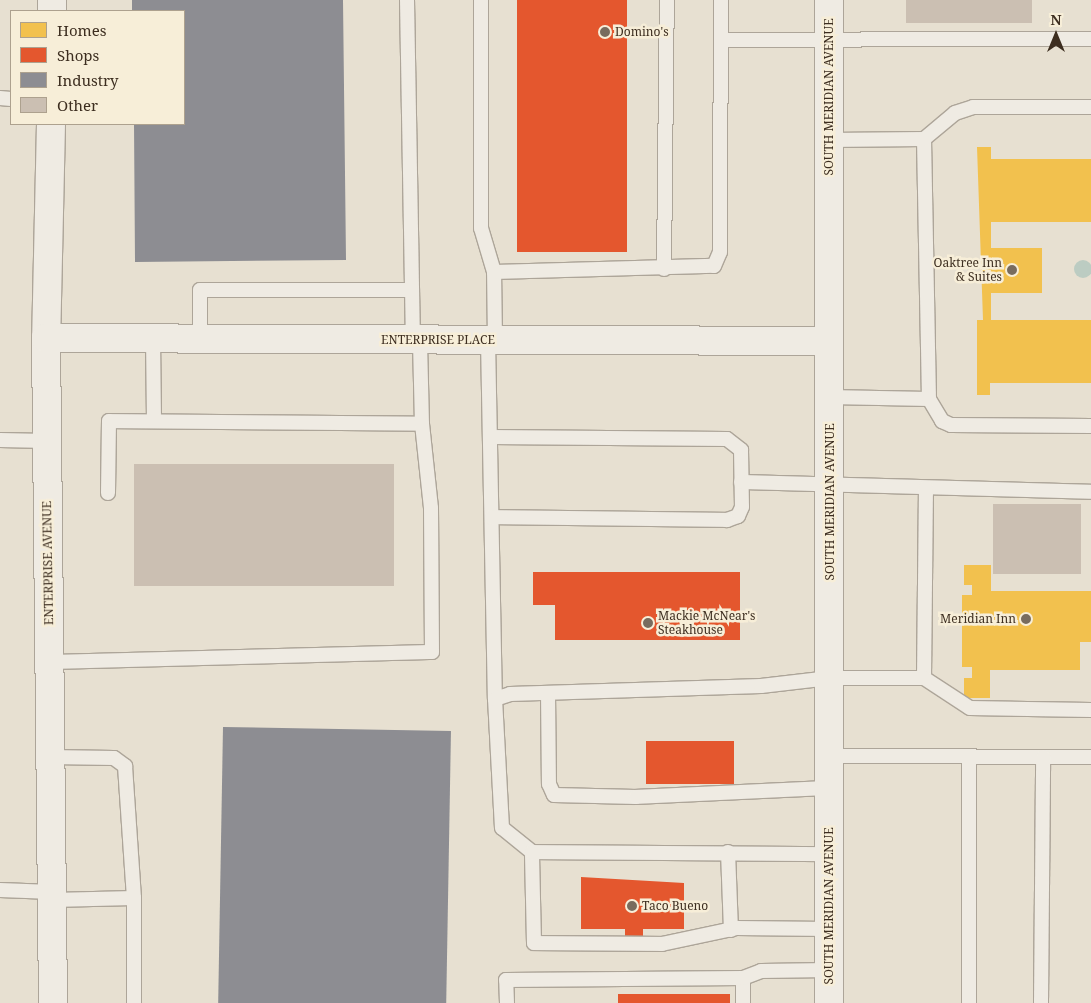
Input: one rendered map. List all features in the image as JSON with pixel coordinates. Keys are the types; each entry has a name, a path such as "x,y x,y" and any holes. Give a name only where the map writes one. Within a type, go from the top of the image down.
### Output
{"street":[{"name":"SOUTH MERIDIAN AVENUE","path":"829,0 829,1003"},
{"name":"ENTERPRISE AVENUE","path":"51,125 46,338 53,1003"},
{"name":"ENTERPRISE PLACE","path":"46,338 829,341"}],"lane":[{"path":"49,662 432,652 431,508 411,290 407,0"},
{"path":"482,0 482,228 494,272 490,436 496,699 502,828 532,852 830,854"},
{"path":"664,269 667,0"},
{"path":"494,272 664,269 714,266 720,252 721,0"},
{"path":"721,40 829,42 1091,39"},
{"path":"829,140 924,139 955,112 973,107 1091,107"},
{"path":"924,139 929,399 942,421 951,425 1091,426"},
{"path":"200,339 200,290 411,290"},
{"path":"153,338 154,421"},
{"path":"829,397 929,399"},
{"path":"108,493 108,421 422,424"},
{"path":"490,436 727,439 741,450 742,507 738,516 727,520 492,517"},
{"path":"0,440 47,441"},
{"path":"741,482 1091,492"},
{"path":"924,678 926,488"},
{"path":"496,699 548,694 761,686 830,678 924,678 970,708 1091,710"},
{"path":"548,694 549,784 554,795 636,797 830,788"},
{"path":"830,756 1091,757"},
{"path":"969,756 969,1003"},
{"path":"50,757 114,758 125,766 134,898 134,1003"},
{"path":"1041,1003 1043,757"},
{"path":"532,852 534,943 662,944 731,930 829,929"},
{"path":"728,852 731,930"},
{"path":"0,890 52,896 134,898"},
{"path":"507,1003 506,980 742,978 761,971 829,970"},
{"path":"742,978 743,1003"}],"shaded area":[{"path":"1079,260 1087,260 1092,265 1090,276 1079,278 1074,273 1074,265"}],"building: Homes":[{"name":"Oaktree Inn & Suites","path":"977,147 991,147 991,159 1091,159 1091,222 991,222 991,248 1042,248 1042,293 991,293 991,320 1091,320 1091,383 990,383 990,395 977,395 977,320 983,320"},
{"name":"Meridian Inn","path":"964,565 991,565 991,591 1091,591 1091,642 1080,642 1080,670 990,670 990,698 964,698 964,678 972,678 972,667 962,667 962,595 972,595 972,585 964,585"}],"building: Shops":[{"path":"517,0 627,0 627,252 517,252"},
{"name":"Mackie McNear's Steakhouse","path":"533,572 740,572 740,640 555,640 555,605 533,605"},
{"path":"646,741 734,741 734,784 646,784"},
{"name":"Taco Bueno","path":"581,877 684,883 684,929 643,929 643,937 625,937 625,929 581,929"},
{"path":"618,994 730,994 730,1003 618,1003"}],"building: Industry":[{"path":"132,0 343,0 346,260 135,262 134,125 185,125 185,10 132,10"},
{"path":"223,727 451,731 446,1003 218,1003"}],"building: Other":[{"path":"906,0 1032,0 1032,23 906,23"},
{"path":"134,464 394,464 394,586 134,586"},
{"path":"993,504 1081,504 1081,574 993,574"}],"place":[{"name":"Domino's","path":"605,32"},
{"name":"Oaktree Inn & Suites","path":"1012,270"},
{"name":"Meridian Inn","path":"1026,619"},
{"name":"Mackie McNear's Steakhouse","path":"648,623"},
{"name":"Taco Bueno","path":"632,906"}]}
